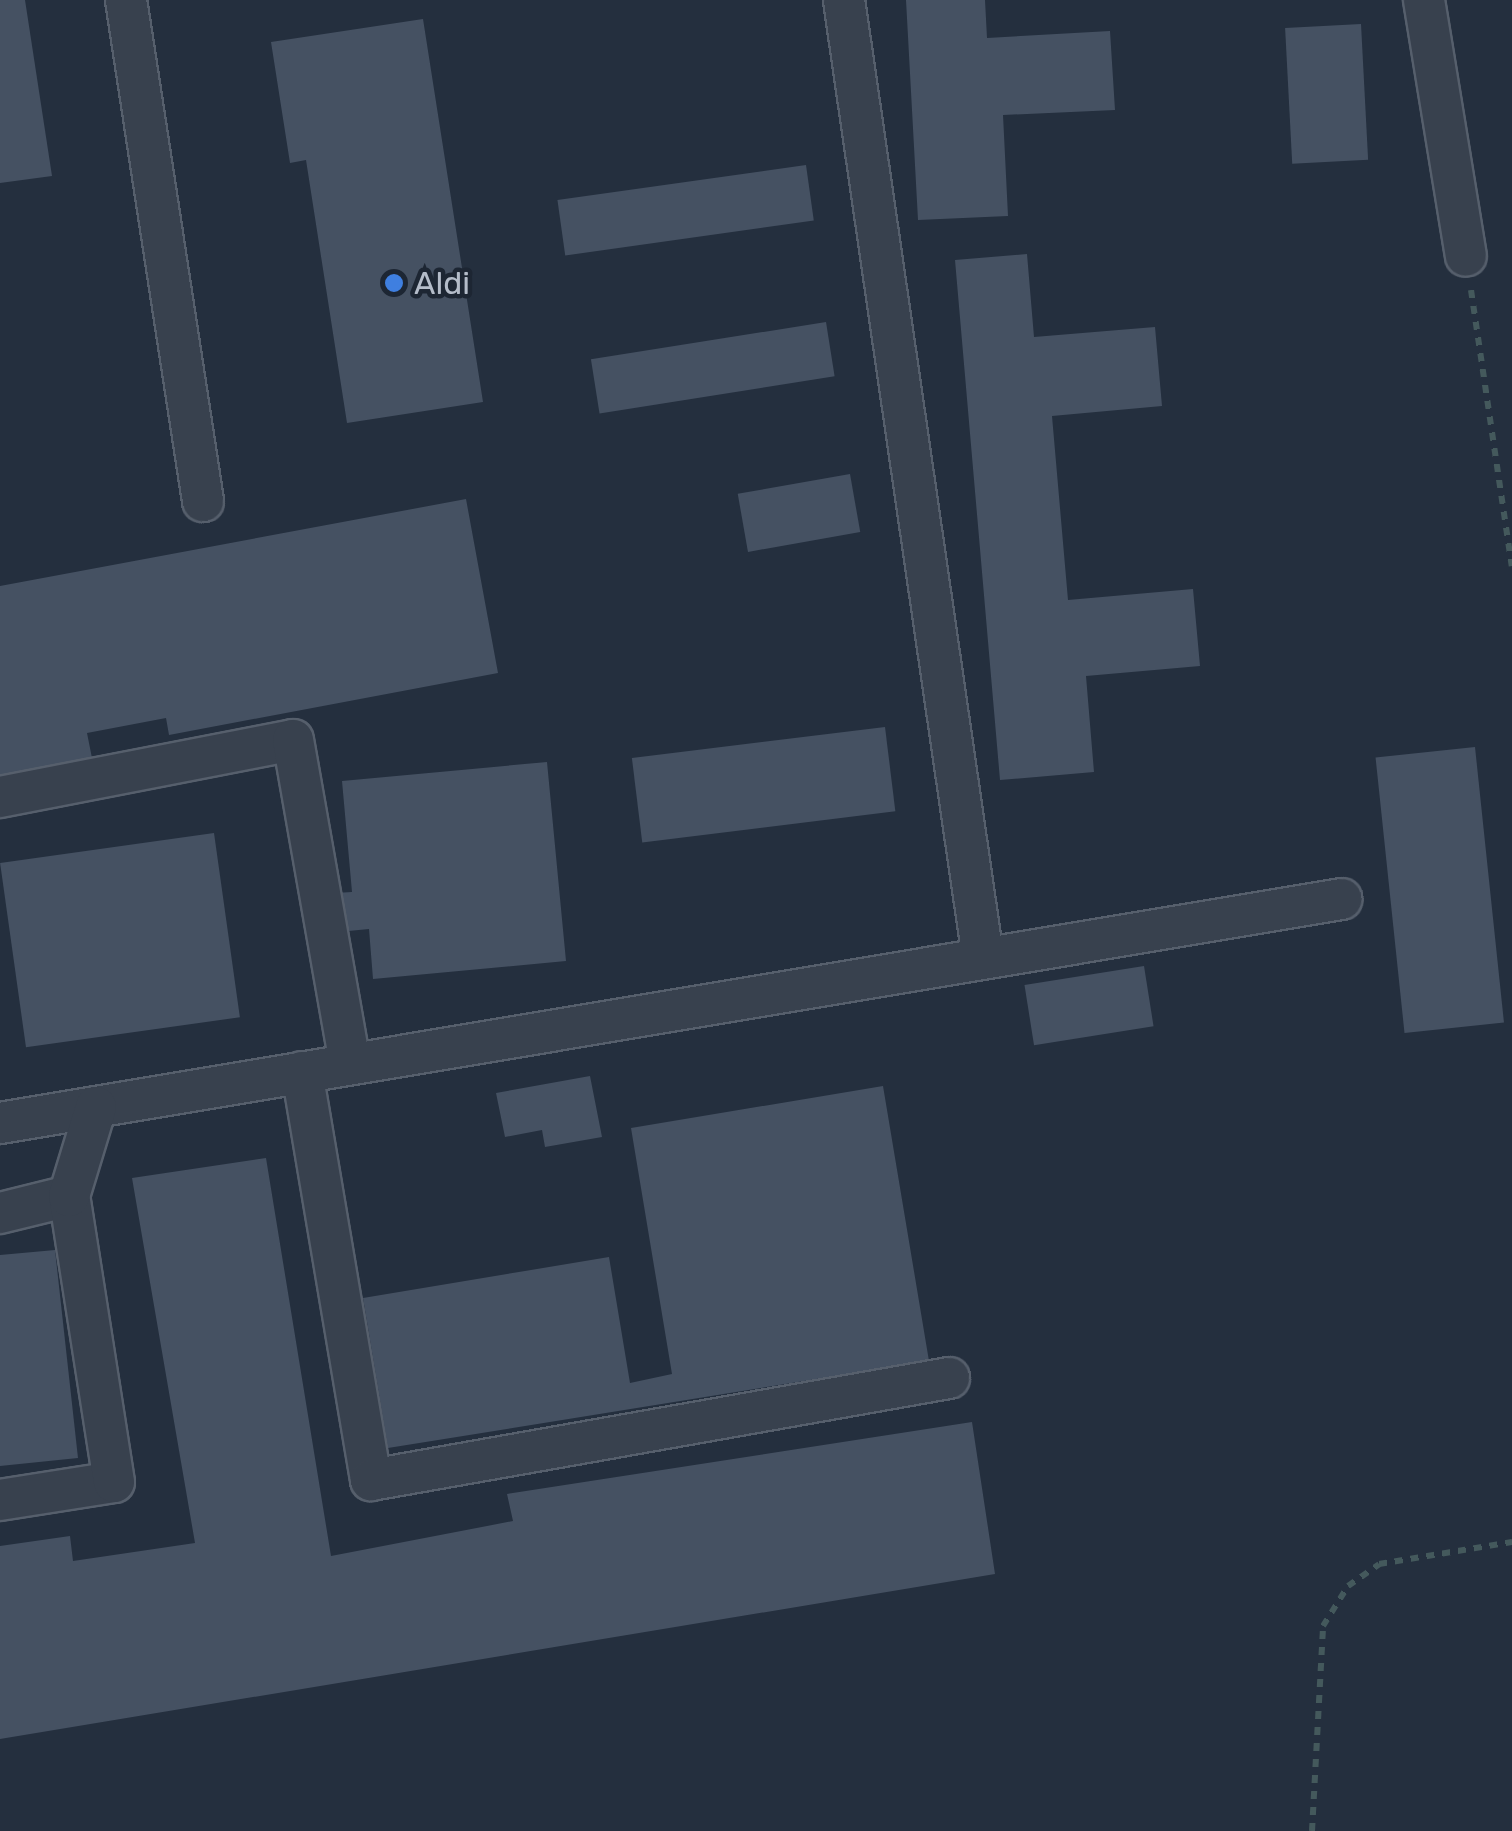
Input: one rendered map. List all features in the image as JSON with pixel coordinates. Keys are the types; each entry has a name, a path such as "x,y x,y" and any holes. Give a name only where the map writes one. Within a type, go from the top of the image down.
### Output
{"street":[{"path":"126,0 203,502"},
{"path":"844,0 983,957"},
{"path":"1424,0 1466,256"},
{"path":"0,797 293,740 350,1064"},
{"path":"0,1123 1340,899"},
{"path":"302,1072 371,1480 949,1378"},
{"path":"0,1500 114,1482 69,1196 96,1107"},
{"path":"0,1213 69,1196"}],"path":[{"path":"1466,256 1512,566"},
{"path":"1312,1831 1323,1626 1348,1586 1379,1564 1512,1542"}],"building":[{"path":"0,0 25,0 52,176 0,183"},
{"path":"906,0 985,0 987,38 1110,31 1115,110 1003,115 1008,216 918,220"},
{"name":"Aldi","path":"423,19 483,402 347,423 306,160 290,163 271,42"},
{"path":"1361,24 1368,160 1292,164 1285,28"},
{"path":"806,165 814,220 565,255 557,200"},
{"path":"1027,254 1034,337 1155,327 1162,406 1052,416 1068,600 1193,589 1200,666 1086,676 1094,772 1000,780 955,260"},
{"path":"826,322 835,376 600,414 591,359"},
{"path":"850,474 860,532 748,552 738,494"},
{"path":"466,499 498,673 169,735 166,718 87,733 96,778 0,796 0,586"},
{"path":"885,727 895,811 642,842 632,758"},
{"path":"1475,747 1504,1022 1405,1033 1376,757"},
{"path":"547,762 566,961 373,979 369,929 338,932 335,893 352,892 342,781"},
{"path":"214,833 240,1017 26,1047 0,863"},
{"path":"1144,966 1154,1026 1034,1045 1024,985"},
{"path":"590,1076 602,1137 545,1147 542,1130 505,1137 496,1093"},
{"path":"883,1086 929,1361 388,1448 363,1298 609,1257 630,1383 672,1374 631,1128"},
{"path":"266,1158 331,1556 513,1521 507,1494 972,1422 995,1574 0,1739 0,1546 70,1536 73,1561 195,1543 132,1178"},
{"path":"55,1250 78,1458 0,1466 0,1255"}],"place":[{"name":"Aldi","path":"394,283"}]}
